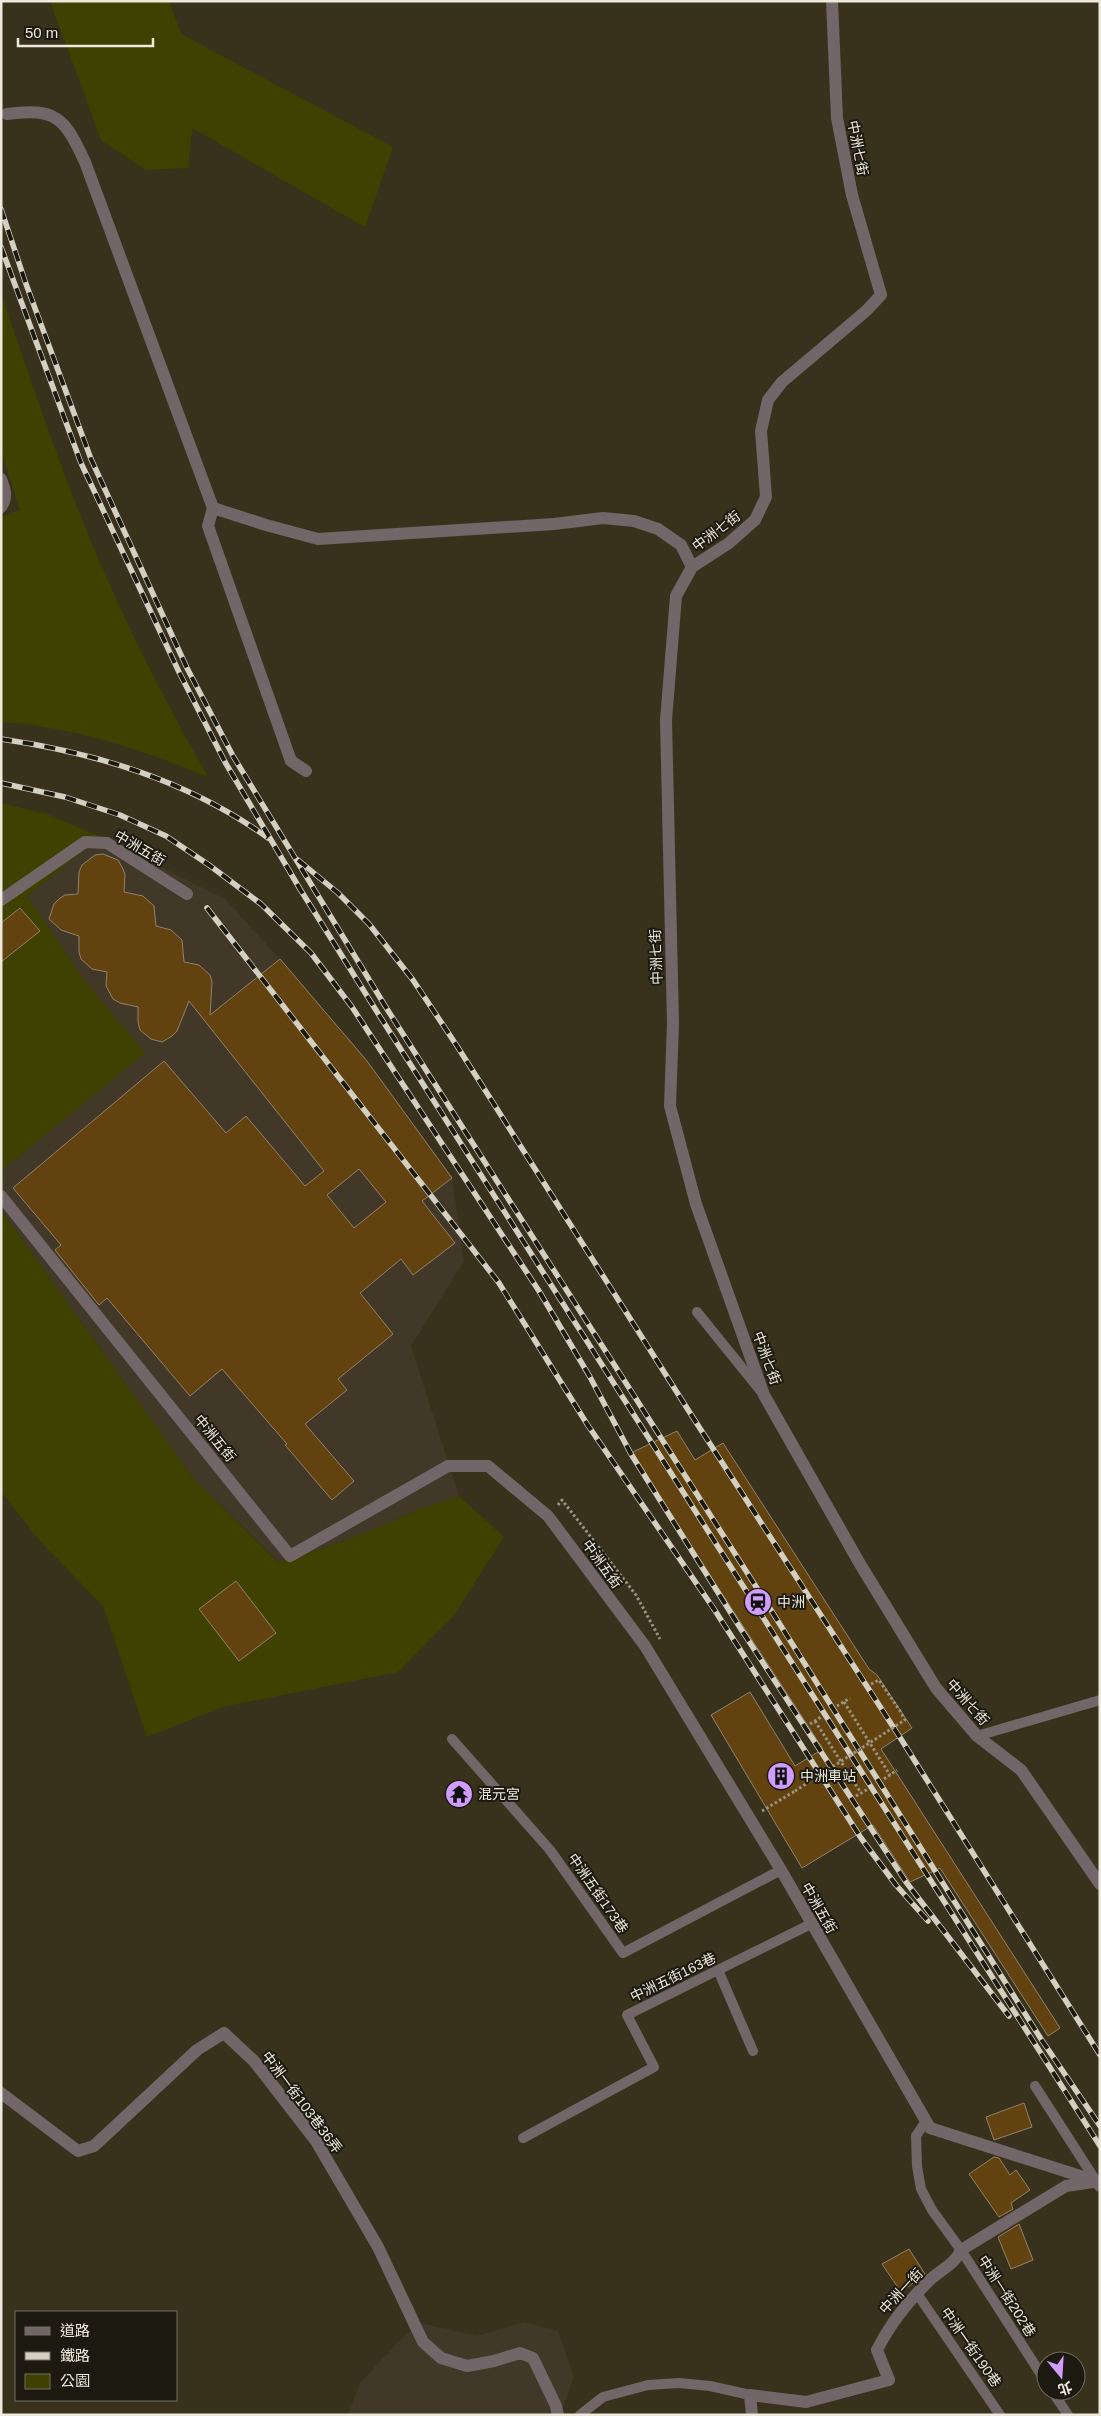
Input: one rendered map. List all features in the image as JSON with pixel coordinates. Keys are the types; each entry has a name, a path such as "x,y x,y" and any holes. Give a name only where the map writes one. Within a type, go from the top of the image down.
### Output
{"street":[{"name":"中洲七街","path":"832,1 837,118 852,195 881,295 866,311 782,382 768,400 761,430 766,497 755,520 729,543 692,567 676,596 666,720 673,1023 670,1106 696,1204 764,1395 860,1564 936,1688 977,1736 1021,1770 1100,1884"},
{"path":"7,114 34,110 53,116 71,132 89,171 213,508 208,526 291,761 306,771"},
{"path":"1,479 6,492 5,500 1,507"},
{"path":"213,508 266,526 318,538 554,524 603,518 634,521 658,529 681,545 692,567"},
{"name":"中洲五街","path":"1,900 85,842 107,844 187,894"},
{"name":"中洲五街","path":"1,1196 290,1556 448,1466 488,1466 548,1516 644,1646 781,1870 930,2128 1098,2184"},
{"name":"中洲一街103巷36弄","path":"1,2093 78,2151 86,2150 94,2146 197,2050 224,2033 254,2061 316,2141 378,2247 423,2342 441,2358 467,2366 494,2361 520,2353 533,2358 556,2406 558,2415"},
{"name":"中洲一街","path":"750,2395 806,2402 889,2380 877,2350 889,2326 931,2280 956,2260 961,2250 1066,2186 1098,2184"},
{"path":"750,2395 752,2415"}],"lane":[{"path":"697,1312 764,1395"},
{"path":"977,1736 1100,1700"},
{"name":"中洲五街173巷","path":"452,1739 550,1850 623,1953 781,1870"},
{"name":"中洲五街163巷","path":"523,2138 654,2067 627,2015 811,1924"},
{"path":"718,1970 753,2051"},
{"path":"1036,2086 1098,2184"},
{"name":"中洲一街202巷","path":"926,2121 916,2136 917,2166 921,2189 932,2210 961,2250 1036,2366"},
{"name":"中洲一街190巷","path":"918,2295 1000,2415"},
{"path":"580,2415 602,2397 648,2385 679,2383 710,2386 750,2395"},
{"path":"1059,2401 1068,2415"}],"path":[{"path":"762,1811 905,1720 879,1680 871,1684"},
{"path":"837,1706 850,1698"},
{"path":"844,1702 890,1774"},
{"path":"810,1724 821,1717"},
{"path":"815,1721 861,1793"},
{"path":"884,1779 897,1770"},
{"path":"856,1796 868,1789"}],"shaded area":[{"path":"101,837 225,899 280,959 367,1061 452,1178 464,1261 411,1346 459,1496 420,1509 357,1536 280,1563 193,1478 1,1210 1,1171 144,1053 85,981 27,896"},
{"path":"524,2322 558,2331 574,2377 560,2415 348,2415 360,2383 398,2342 420,2323 477,2336"}],"green space":[{"path":"50,1 169,1 181,34 393,147 365,227 192,128 188,168 146,170 101,140"},
{"path":"1,294 85,528 134,637 208,777 158,757 81,734 1,722 1,517 20,510 1,451"},
{"path":"1,803 47,814 101,837 27,896 85,981 145,1053 1,1171"},
{"path":"1,1210 193,1478 279,1563 357,1536 420,1509 459,1496 504,1537 454,1615 398,1672 222,1707 147,1737 103,1606 38,1539 1,1491"}],"building":[{"path":"103,854 118,860 125,874 124,892 143,896 154,906 156,926 171,930 182,940 184,962 199,965 210,975 212,982 210,1015 280,959 367,1061 452,1178 422,1201 455,1243 413,1275 401,1259 360,1293 393,1334 338,1379 347,1390 305,1424 354,1481 332,1500 285,1445 287,1444 222,1369 190,1396 107,1298 99,1305 55,1250 61,1245 13,1188 164,1061 226,1133 246,1116 305,1186 324,1171 189,1001 177,1031 172,1036 162,1042 151,1039 140,1030 138,1007 120,1003 113,999 106,986 107,972 92,969 81,959 79,936 61,930 49,919 54,904 59,899 65,895 78,894 79,872 82,865 95,855","holes":["359,1169 386,1202 354,1228 327,1195"]},
{"path":"20,908 40,931 1,962 1,923"},
{"path":"677,1431 695,1460 723,1443 869,1669 877,1675 912,1728 881,1749 1060,2028 1048,2036 940,1868 910,1882 873,1825 802,1868 711,1715 750,1692 795,1766 823,1749 646,1477 633,1452"},
{"path":"236,1581 276,1633 239,1661 199,1609"},
{"path":"1024,2103 1032,2127 994,2140 986,2117"},
{"path":"994,2157 999,2158 1010,2175 1016,2170 1030,2190 1011,2203 1013,2209 999,2217 969,2174"},
{"path":"1019,2224 1033,2260 1011,2269 998,2237"},
{"path":"909,2249 925,2274 901,2292 882,2264"}],"railway":[{"path":"1,209 26,284 91,459 187,668 233,756 387,1009 769,1607 1041,2039 1100,2126"},
{"path":"1,247 81,463 179,672 225,762 300,889 379,1015 1100,2146"},
{"path":"1,739 72,752 141,772 206,800 268,838"},
{"path":"1,783 65,797 120,815 166,836 261,904 311,953 352,1007 539,1291 590,1377 631,1454 739,1626 906,1882 1009,2016"},
{"path":"298,860 338,893 369,924 413,980 901,1739 1100,2055"},
{"path":"207,908 499,1283 587,1424 714,1609 861,1838 896,1885 928,1921"}],"place":[{"name":"中洲","path":"758,1602"},
{"name":"中洲車站","path":"781,1776"},
{"name":"混元宮","path":"459,1794"}]}
